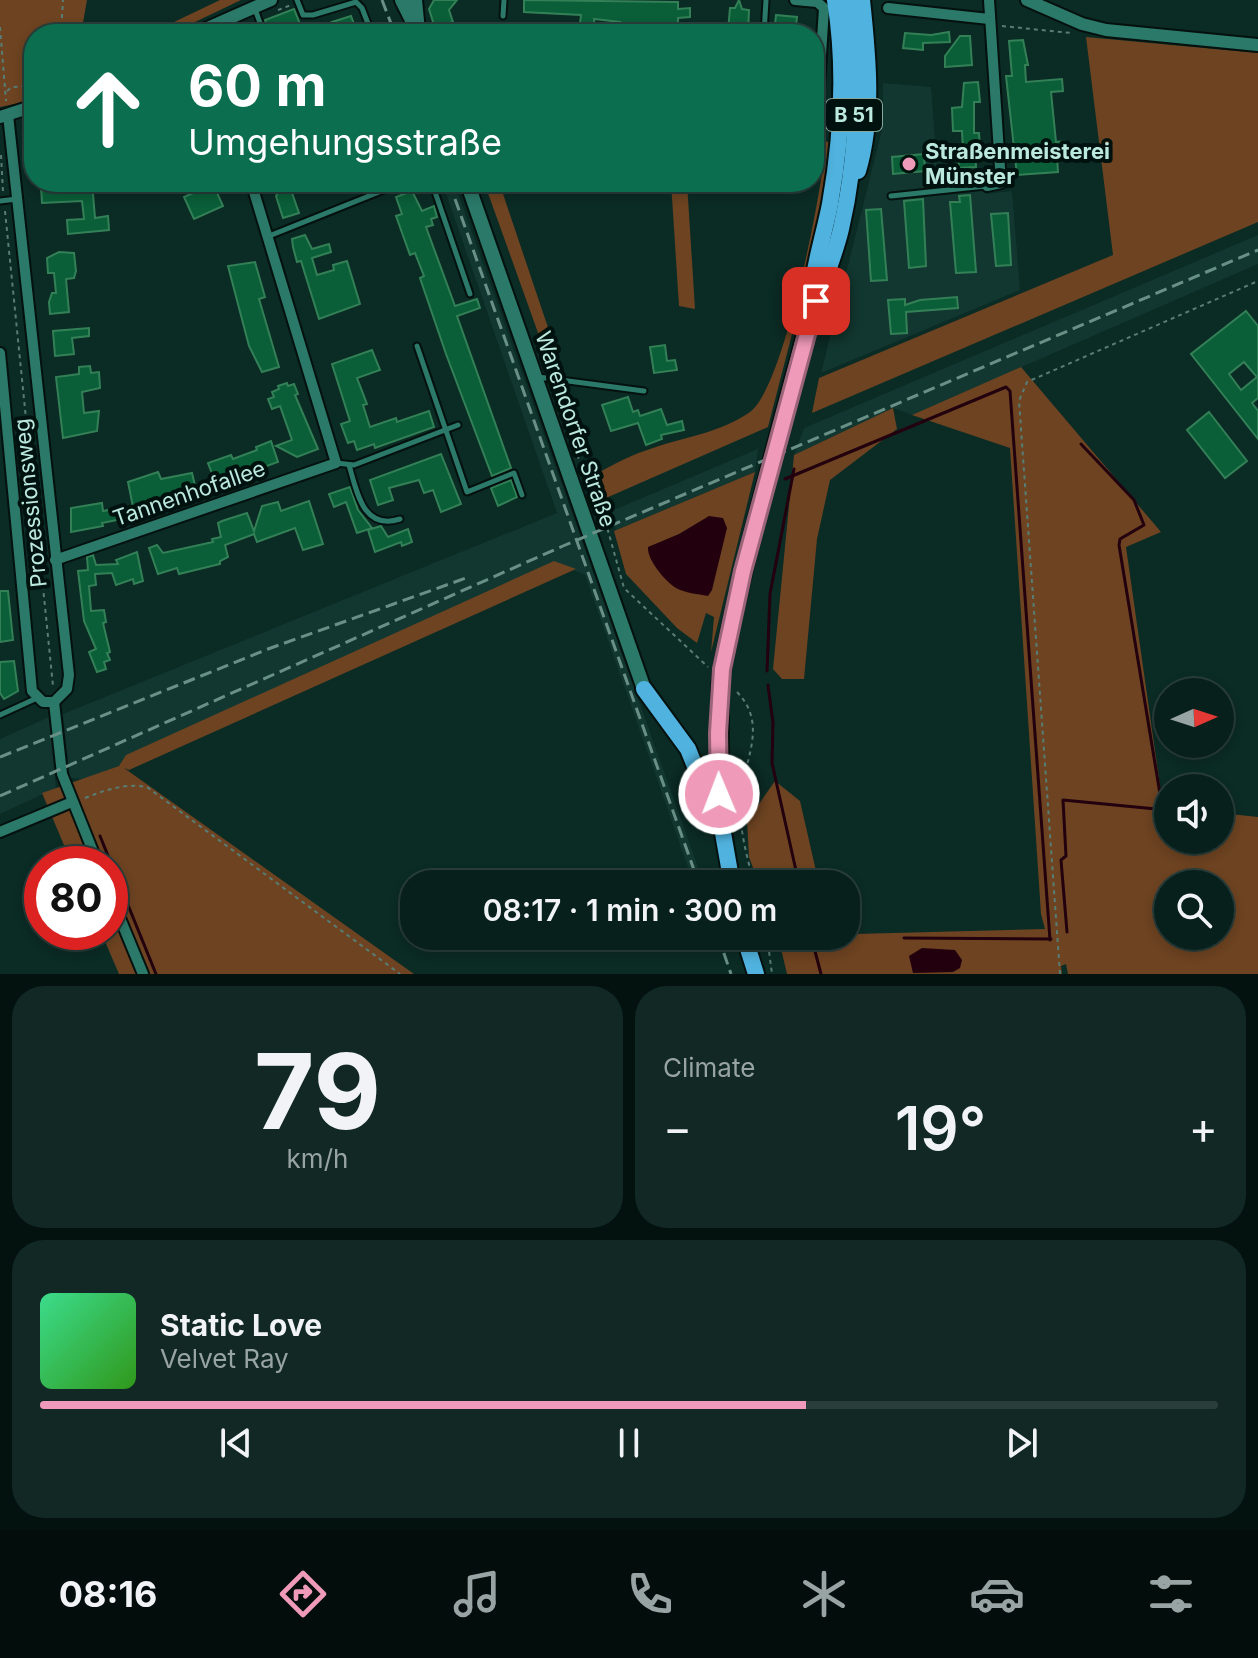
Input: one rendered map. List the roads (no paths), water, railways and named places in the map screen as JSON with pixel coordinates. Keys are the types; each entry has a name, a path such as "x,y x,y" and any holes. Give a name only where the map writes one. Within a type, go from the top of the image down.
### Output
{"highway":[{"name":"B 51","path":"808,325 814,270 830,205 841,126 842,70 835,0"},
{"name":"B 51","path":"730,870 720,816 728,690 716,669 808,325 840,230 854,147 856,73 849,0"},
{"path":"840,230 865,148 868,97 862,0"},
{"path":"644,689 688,749 707,796 720,816"},
{"path":"748,950 756,974"}],"main road":[{"path":"402,0 414,24"},
{"path":"415,0 417,24"},
{"name":"Warendorfer Straße","path":"470,192 644,689"}],"street":[{"path":"217,24 271,0"},
{"path":"795,0 817,2 824,8 823,24"},
{"path":"987,186 1001,183 989,0"},
{"path":"1027,0 1082,24 1106,30 1258,45"},
{"path":"888,8 989,19"},
{"path":"17,199 4,116 24,109"},
{"path":"254,192 336,463"},
{"name":"Prozessionsweg","path":"17,199 69,675 67,689 54,702 62,774 90,846"},
{"name":"Prozessionsweg","path":"0,353 32,691 37,697"},
{"name":"Tannenhofallee","path":"55,560 336,463"},
{"path":"37,697 43,702 54,702"},
{"path":"0,832 72,802"},
{"path":"128,938 143,974"}],"lane":[{"path":"297,0 303,15 356,2 368,24"},
{"path":"503,16 504,0"},
{"path":"765,24 766,0"},
{"path":"254,8 260,24"},
{"path":"891,196 987,186"},
{"path":"269,236 379,192"},
{"path":"435,192 470,294"},
{"path":"2,201 17,199"},
{"path":"417,346 467,492 514,473 522,495"},
{"path":"533,377 644,391"},
{"name":"Tannenhofallee","path":"336,463 349,465 458,425"},
{"path":"349,465 368,515 379,521 400,519"},
{"path":"0,715 26,706 37,697"}],"waterway":[{"path":"785,479 1006,387 1010,391 1050,940"},
{"path":"1067,932 1061,860 1066,856 1063,800 1156,809 1162,806 1119,545 1120,539 1144,525 1134,500 1081,444"},
{"path":"767,671 770,594 794,469"},
{"path":"768,685 773,723 772,763 796,870"},
{"path":"100,836 156,974"},
{"path":"904,938 1051,939"},
{"path":"815,950 821,974"}],"railway":[{"path":"382,0 391,24"},
{"path":"453,192 694,870"},
{"path":"0,796 563,546 1258,250"},
{"path":"0,757 268,649 466,578"},
{"path":"723,950 731,974"}],"place":[{"name":"Straßenmeisterei Münster","path":"909,164"}]}
